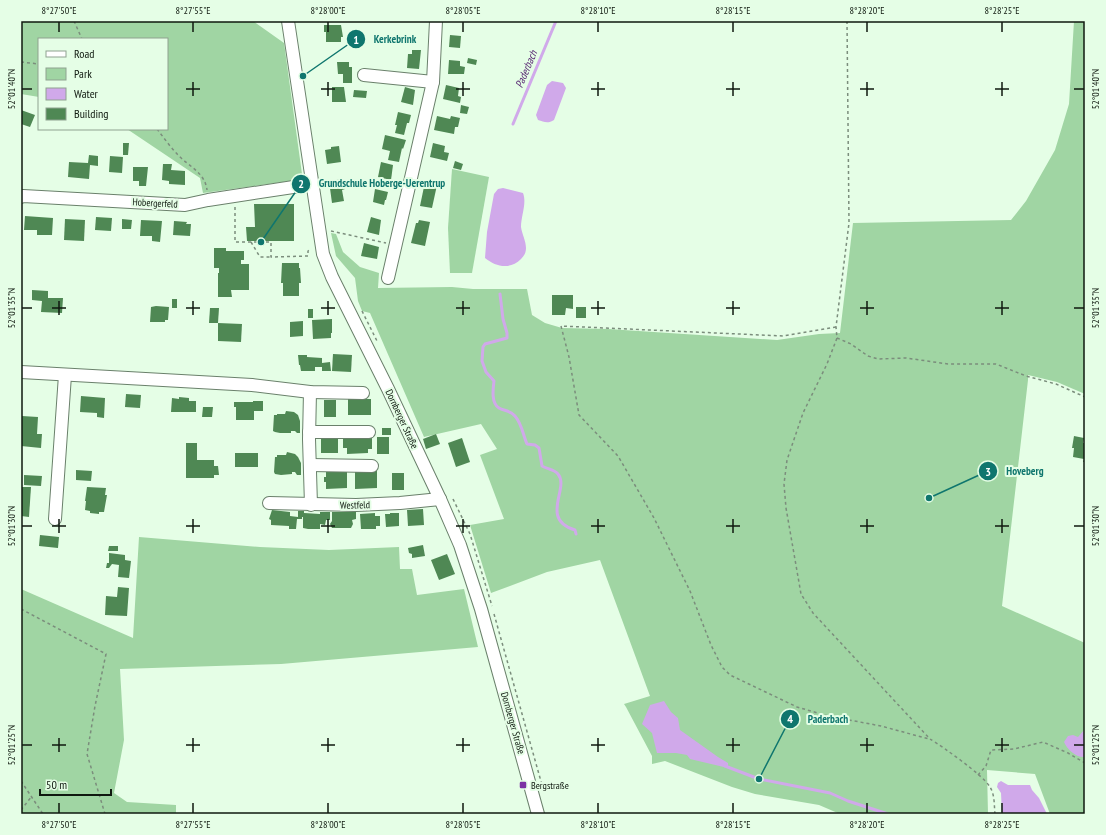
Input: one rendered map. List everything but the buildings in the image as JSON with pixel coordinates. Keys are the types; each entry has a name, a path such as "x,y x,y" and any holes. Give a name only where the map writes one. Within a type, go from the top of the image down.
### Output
{"street":[{"name":"Dornberger Straße","path":"288,21 322,248 332,277 388,388 460,545 481,609 538,814"},
{"path":"388,278 432,82 436,21"},
{"path":"364,75 432,82"},
{"name":"Hobergerfeld","path":"21,197 184,205 313,184"},
{"path":"21,372 252,385 310,392 363,393"},
{"path":"55,519 65,375"},
{"path":"310,392 309,432 311,505"},
{"path":"309,432 369,432"},
{"path":"310,465 372,466"},
{"name":"Westfeld","path":"269,503 356,505 440,499"}],"path":[{"path":"74,21 82,38"},
{"path":"847,21 849,222 836,327 837,338 827,364 803,413 787,460 784,484 786,508 801,594 813,613 930,739 978,775 990,786 994,795 995,814"},
{"path":"21,62 38,64"},
{"path":"158,130 179,157 200,174 207,186 208,200"},
{"path":"235,202 235,242 271,242 271,257"},
{"path":"330,236 329,231 396,246"},
{"path":"251,242 260,257 308,256 308,250 315,247"},
{"path":"361,310 365,315 378,343"},
{"path":"836,327 783,336 560,326 569,357 579,415 618,456 654,518 687,584 711,645 722,667 730,676 797,707 828,716 881,726 930,739"},
{"path":"837,338 851,344 868,356 878,359 906,358 948,364 996,364 1026,376 1056,384 1085,397"},
{"path":"21,609 106,654 87,754 105,814"},
{"path":"978,775 986,766 991,750 1014,748 1043,742 1068,753 1085,763"},
{"path":"21,781 43,814"},
{"path":"21,810 32,796"}],"green space":[{"path":"21,21 253,21 284,43 302,174 297,180 203,193 200,178 128,130 168,130 168,38 38,38 38,97 21,94"},
{"path":"1074,21 1085,21 1085,394 1057,382 1028,375 1002,606 1085,643 1085,814 1050,814 1035,774 987,770 988,814 840,814 819,805 755,794 732,787 665,761 652,764 652,756 624,704 650,696 600,560 547,572 491,593 470,525 504,519 480,455 497,449 481,424 424,437 370,313 362,311 358,301 355,278 336,256 331,233 336,234 343,252 360,267 379,273 378,288 452,287 473,289 527,289 532,315 545,323 562,328 608,329 777,340 819,334 840,333 853,223 1011,220 1026,201 1055,150 1069,104"},
{"path":"452,169 489,177 472,273 450,273 448,228"},
{"path":"139,537 260,547 329,550 399,547 400,569 412,569 417,595 464,589 478,647 281,664 120,669 124,740 114,793 127,802 176,805 176,814 21,814 21,589 133,638"}],"water":[{"path":"552,81 563,83 566,88 554,120 544,122 538,120 536,115 547,85"},
{"path":"503,188 523,193 524,197 521,227 526,251 521,259 508,266 494,264 485,258 487,232 494,194 498,189"},
{"path":"664,701 671,712 678,718 680,730 728,763 728,768 690,759 687,755 676,753 657,753 652,733 642,724 650,705"},
{"path":"1085,729 1085,757 1082,757 1072,752 1064,742 1068,736 1073,735 1078,737"},
{"path":"1001,781 1008,785 1030,785 1047,814 1002,814 1001,793 997,787 998,783"}],"waterway":[{"name":"Paderbach","path":"513,124 556,21"},
{"name":"Paderbach","path":"500,294 507,338 485,344 483,347 482,361 486,372 494,381 493,396 495,403 499,408 515,416 521,426 527,444 535,445 539,448 542,466 555,471 558,474 561,480 557,511 559,519 564,525 575,530 576,534"},
{"name":"Paderbach","path":"725,766 759,779 830,793 848,801 888,814"}],"place":[{"name":"Kerkebrink","path":"303,76"},
{"name":"Grundschule Hoberge-Uerentrup","path":"261,242"},
{"name":"Hoveberg","path":"929,498"},
{"name":"Paderbach","path":"759,779"},
{"name":"Bergstraße","path":"523,785"}]}
